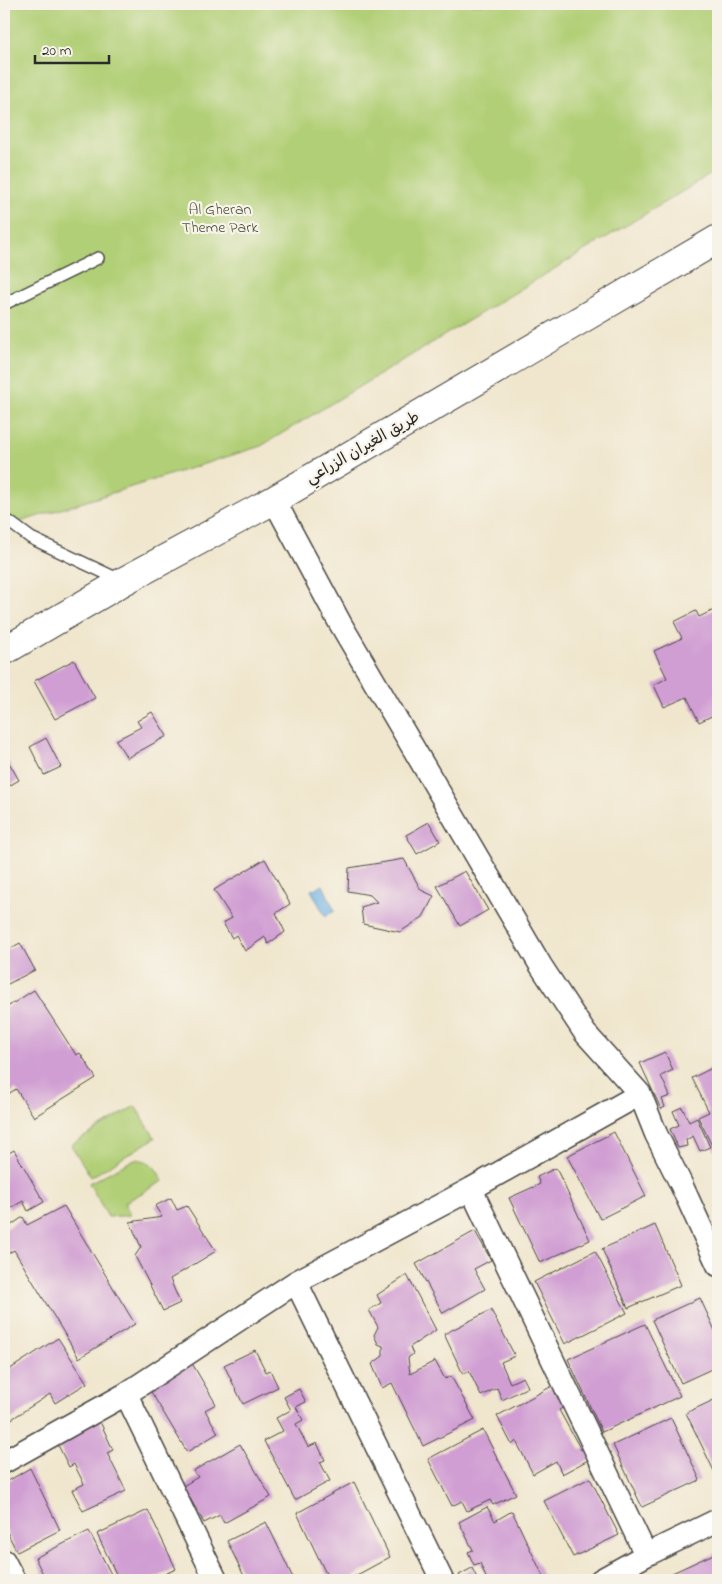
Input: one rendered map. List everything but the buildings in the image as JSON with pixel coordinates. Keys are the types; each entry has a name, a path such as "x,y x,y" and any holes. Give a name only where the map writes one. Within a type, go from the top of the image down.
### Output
{"street":[{"name":"طريق الغيران الزراعي","path":"4,651 124,582 274,500 718,239"},
{"path":"274,500 340,623 541,966 585,1033 640,1094 656,1134 716,1254"},
{"path":"4,1462 126,1394 296,1282 471,1189 640,1094"},
{"path":"471,1189 646,1555"},
{"path":"296,1282 442,1580"},
{"path":"126,1394 216,1580"},
{"path":"601,1580 646,1555 718,1520"},
{"path":"4,1561 14,1580"}],"lane":[{"path":"4,304 98,258"},
{"path":"4,518 30,538 124,582"}],"green space":[{"name":"Al Gheran Theme Park","path":"4,4 718,4 718,170 261,446 4,527"},
{"path":"135,1106 155,1138 91,1177 71,1145"},
{"path":"135,1159 150,1163 163,1181 124,1203 131,1215 108,1217 89,1183"}],"water":[{"path":"323,885 335,911 325,916 311,890"}]}
